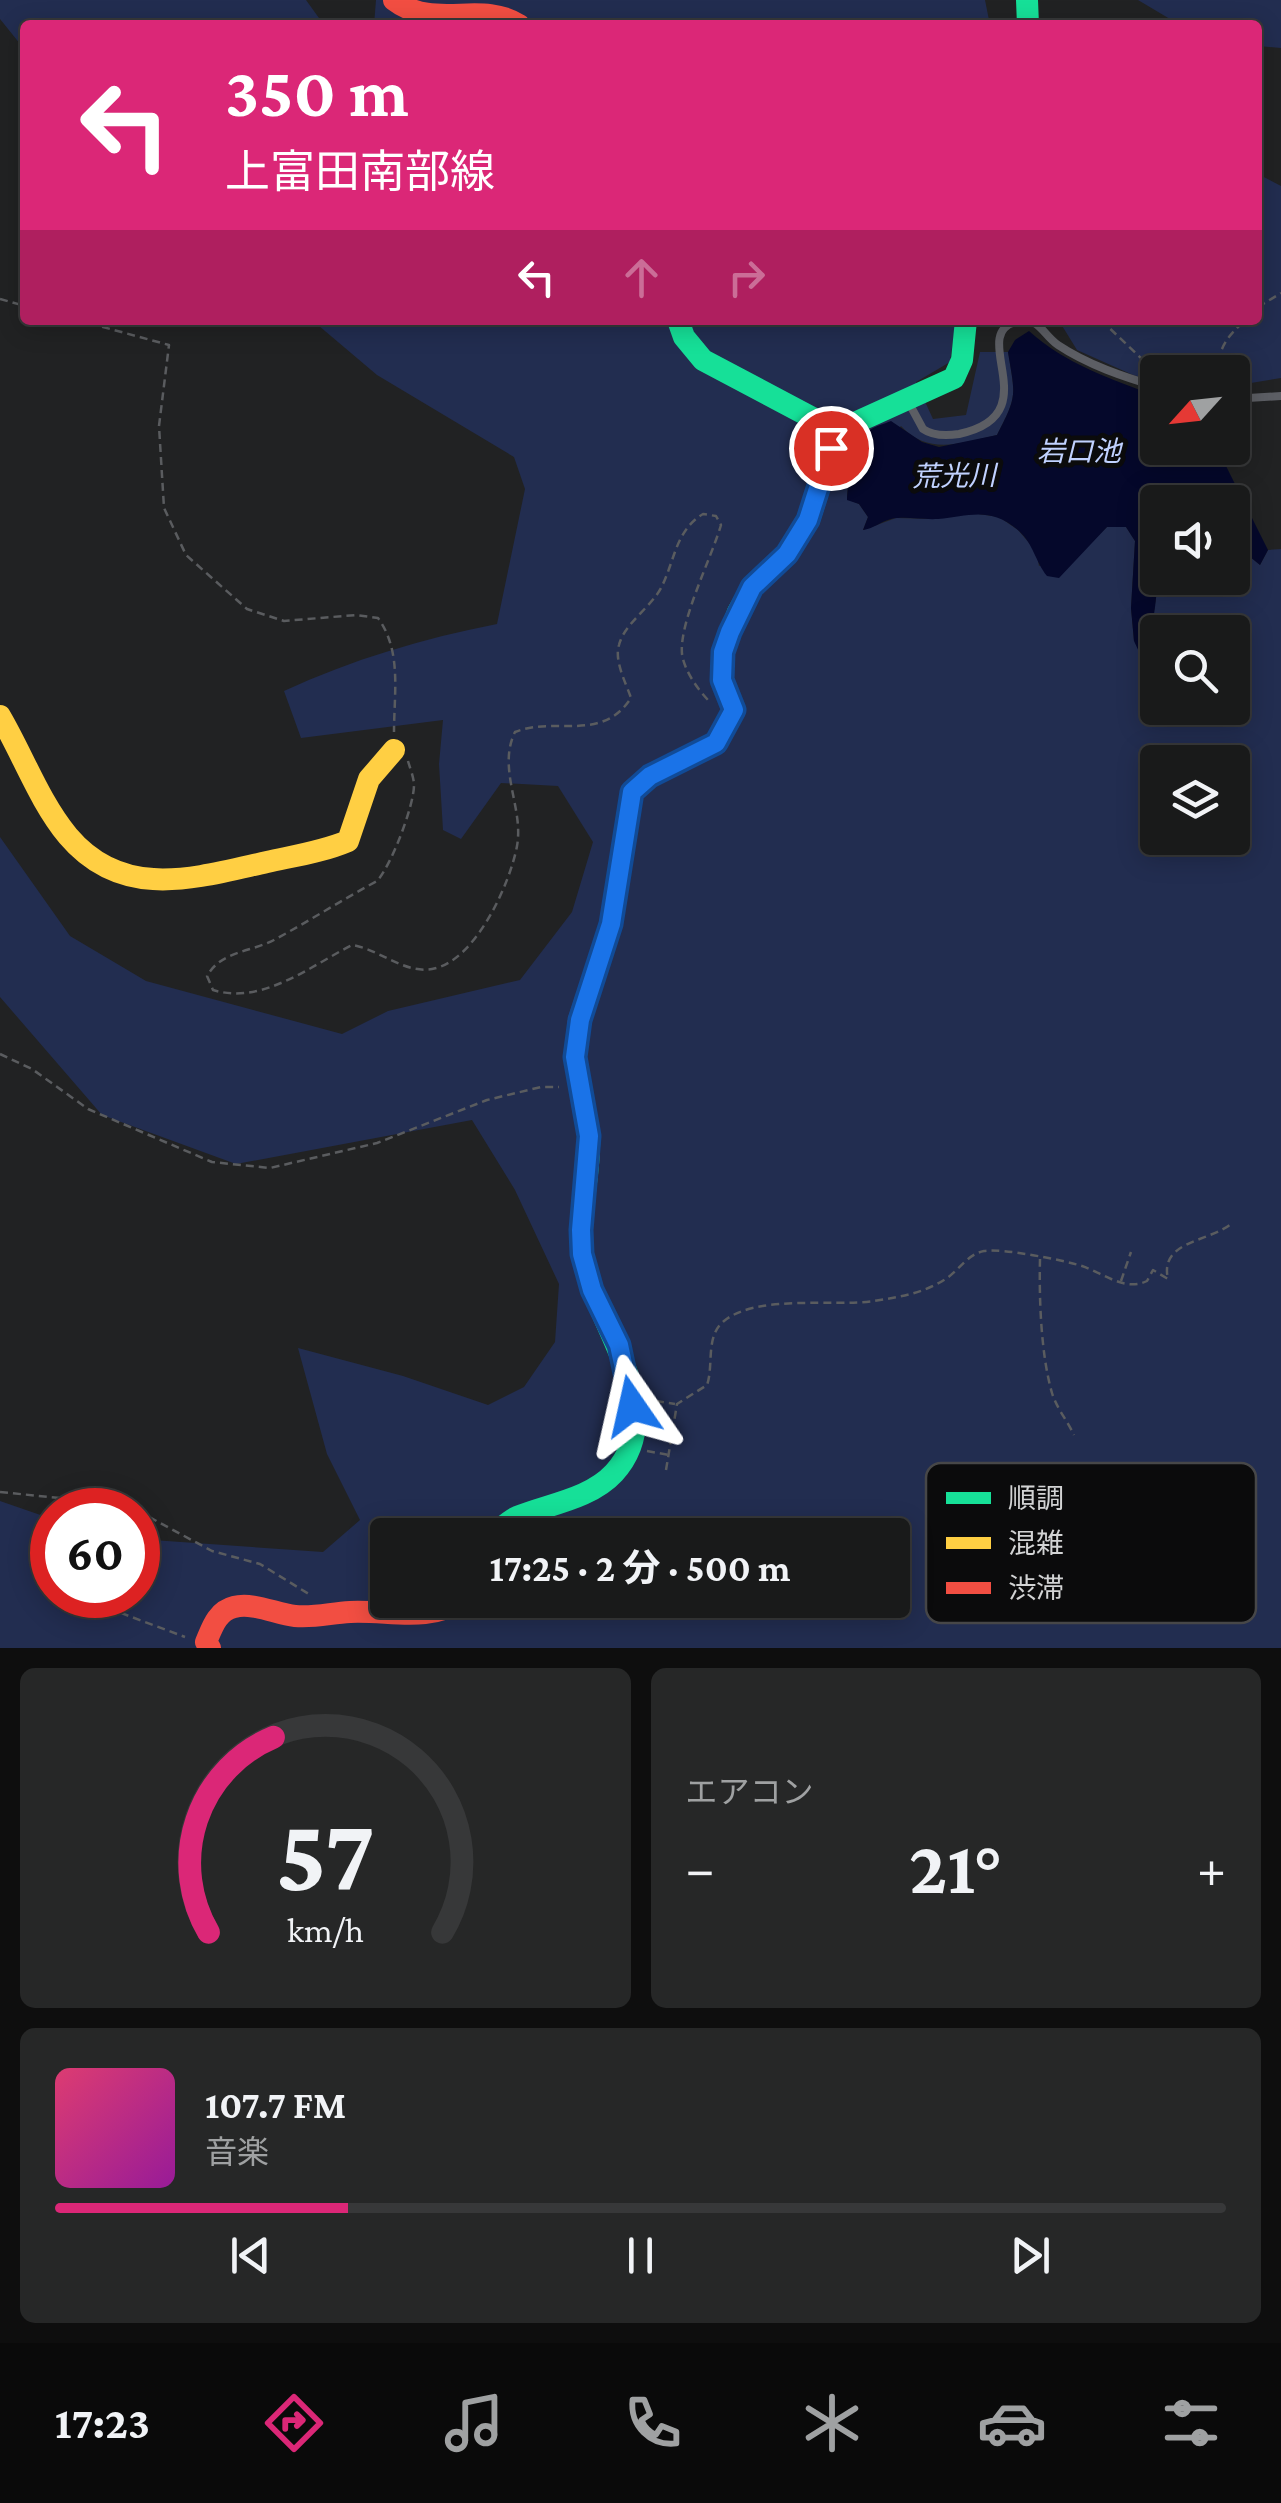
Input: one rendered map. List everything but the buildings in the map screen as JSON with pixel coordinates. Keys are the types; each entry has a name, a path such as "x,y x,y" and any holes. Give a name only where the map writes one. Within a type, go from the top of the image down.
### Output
{"main road":[{"path":"394,0 406,10 421,14 488,5 504,10 514,20"},
{"path":"680,325 684,337 703,360 837,431"},
{"path":"514,1518 562,1503 605,1481 626,1457 634,1428 625,1363 585,1271 581,1230 589,1136 575,1057 580,1020 611,924 632,792 650,776 716,743 727,726 734,710 722,680 723,652 752,587 787,554 808,520 837,431 948,382 958,373 962,360 966,325"},
{"path":"0,716 70,838 102,866 156,882 221,874 326,851 348,841 367,781 380,758 394,750"},
{"path":"208,1645 211,1625 218,1615 237,1606 262,1606 301,1617 370,1613"}],"lane":[{"path":"908,400 928,433 952,435 984,425 1001,411 1005,400 998,352 1008,325"},
{"path":"1040,325 1055,344 1140,380"},
{"path":"1250,398 1281,396"}],"path":[{"path":"96,325 169,345 159,426 164,508 186,555 247,609 284,621 356,615 378,618 389,633 394,656 394,750 407,756 414,786 398,846 387,870 377,881 268,943 214,965 207,976 213,990 237,996 257,994 352,945 368,948 408,967 434,969 462,952 480,934 518,844 508,765 509,744 515,732 530,726 597,725 622,712 631,698 618,658 618,643 661,589 678,540 692,521 703,514 716,516 721,526 683,633 682,657 700,692 727,726"},
{"path":"1106,325 1140,357"},
{"path":"1219,355 1239,325"},
{"path":"0,1054 32,1069 88,1110 212,1162 270,1168 377,1143 487,1100 541,1087 580,1088"},
{"path":"656,1401 677,1404 707,1385 712,1341 721,1322 735,1314 764,1307 870,1302 909,1295 949,1277 968,1259 984,1251 1080,1266 1120,1282 1140,1284 1153,1270 1168,1279 1166,1272 1172,1254 1194,1239 1214,1236 1232,1223"},
{"path":"1120,1282 1131,1252"},
{"path":"1040,1257 1039,1288 1051,1390 1074,1436"},
{"path":"666,1470 677,1404"},
{"path":"636,1450 669,1455"},
{"path":"0,1492 30,1495"},
{"path":"160,1524 212,1551 260,1564 312,1596"},
{"path":"134,1618 208,1645"}],"shaded area":[{"path":"0,0 306,0 320,20 20,20 20,44 0,19"},
{"path":"376,0 985,0 989,20 374,20"},
{"path":"1138,0 1281,0 1281,48 1262,46 1262,20 1172,20"},
{"path":"1262,176 1281,186 1281,378 1250,383 1250,355 1140,355 1140,377 1077,350 1062,325 1262,325"},
{"path":"318,325 955,325 950,362 916,382 933,419 966,415 980,352 1008,352 1012,402 997,435 958,444 934,444 901,426 848,482 847,499 859,504 868,517 863,530 896,518 935,519 964,512 999,517 1018,530 1036,551 1039,566 1087,546 1107,527 1126,527 1135,541 1131,608 1134,641 1140,643 1140,725 1250,725 1250,615 1153,615 1156,595 1250,595 1250,557 1260,565 1268,550 1281,549 1281,1648 0,1648 0,1501 30,1511 30,1618 160,1618 160,1541 323,1552 360,1520 327,1454 298,1348 403,1376 488,1405 524,1387 555,1342 559,1284 515,1190 472,1120 236,1164 102,1115 0,997 0,837 70,936 146,981 342,1034 388,1011 520,980 572,912 593,842 558,786 501,783 461,839 443,830 439,764 443,720 301,738 284,691 388,651 497,624 525,489 514,457 377,375"}],"water":[{"name":"岩口池","path":"1029,331 1073,361 1140,390 1140,465 1226,465 1236,485 1140,485 1140,595 1156,595 1154,615 1140,615 1140,654 1134,641 1131,608 1135,541 1126,527 1107,527 1059,578 1047,576 1024,536 999,518 980,514 897,518 863,530 868,517 859,504 847,500 856,454 864,437 876,426 891,421 922,442 939,447 997,435 1013,395 1008,352 1015,340"},
{"name":"岩口池","path":"1250,514 1268,550 1260,565 1250,557"}],"traffic: fast":[{"path":"1027,0 1028,20"},
{"path":"680,325 684,337 703,360 837,431"},
{"path":"733,707 723,680 723,652 738,612 752,587 787,554 809,520 837,431 954,378 962,360 966,325"},
{"path":"516,1518 568,1500 604,1482 630,1447 635,1420 623,1362 598,1304 582,1250 589,1150 582,1098"}],"traffic: slow":[{"path":"0,716 40,793 68,836 112,870 136,877 213,874 348,841 369,779 394,750"}],"traffic: jam":[{"path":"394,0 425,13 489,15 508,20"},
{"path":"582,1098 575,1057 579,1020 611,924 632,793 650,776 716,743 733,707"},
{"path":"210,1648 206,1642 216,1621 234,1607 302,1616 370,1613"}],"route":[{"path":"632,1406 625,1363 592,1290 582,1254 589,1136 575,1057 580,1020 611,924 632,792 650,776 716,743 727,726 734,710 722,680 723,652 752,587 787,554 808,520 831,448"}],"water label":[{"name":"荒光川","path":"954,476"}]}
